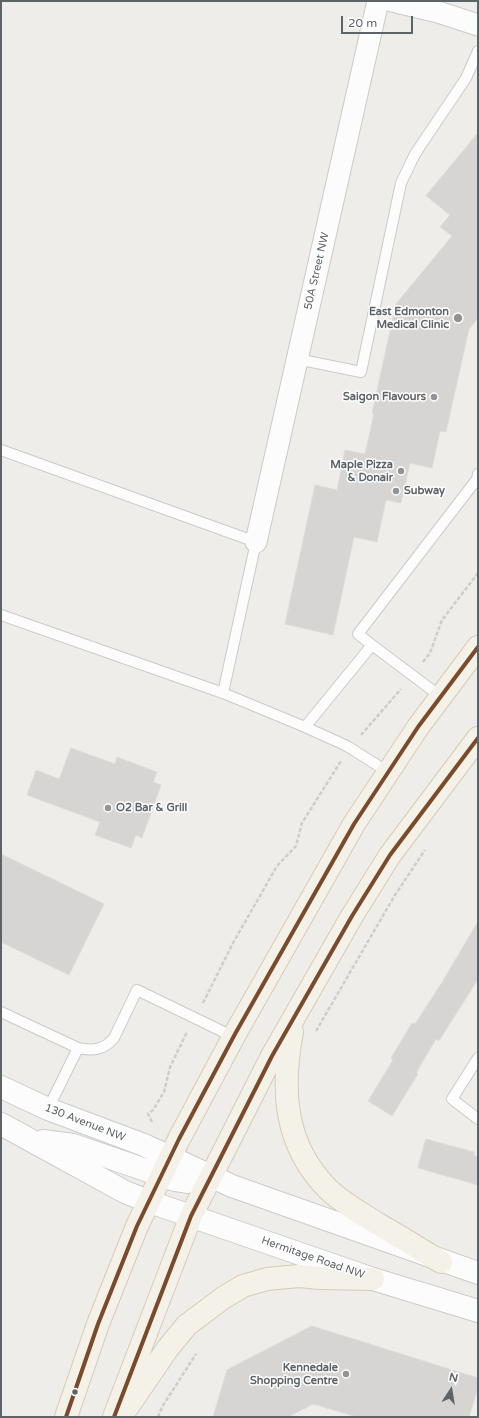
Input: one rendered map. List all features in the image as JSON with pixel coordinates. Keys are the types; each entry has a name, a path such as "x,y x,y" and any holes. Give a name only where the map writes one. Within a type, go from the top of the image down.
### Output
{"main road":[{"path":"66,1417 98,1324 137,1226 150,1202 166,1166 234,1037 320,881 388,772 440,696 478,647"},
{"path":"114,1417 191,1216 295,1016 352,916 390,855 478,738"},
{"path":"295,1016 286,1079 286,1099 289,1120 295,1140 305,1158 316,1176 342,1201 441,1262"},
{"path":"120,1417 168,1348 187,1325 223,1298 243,1286 267,1279 299,1276 373,1279"}],"street":[{"name":"50A Street NW","path":"256,542 378,1"},
{"path":"392,1 438,12 478,25"},
{"name":"130 Avenue NW","path":"1,1087 166,1166"},
{"path":"1,1124 125,1192 150,1202"},
{"path":"28,1139 74,1145 210,1177 441,1262 478,1273"},
{"name":"Hermitage Road NW","path":"150,1202 373,1279 478,1310"}],"lane":[{"path":"297,359 361,372 401,183 415,154 466,78 478,51"},
{"path":"1,450 256,542 223,694"},
{"path":"440,696 358,634 477,479 478,474"},
{"path":"1,615 223,694 305,727 349,748 388,772"},
{"path":"305,727 372,645"},
{"path":"1,1012 78,1048 97,1050 109,1044 114,1038 137,990 234,1037"},
{"path":"48,1109 78,1048"},
{"path":"478,1058 452,1099 478,1119"}],"path":[{"path":"153,1127 148,1114 156,1106 164,1092 170,1067 234,943 269,880 280,862 296,846 302,823 349,748 414,676 430,653 442,620 478,573"}],"building":[{"path":"478,133 478,318 469,329 446,432 440,431 432,468 410,463 401,503 386,500 377,542 354,537 333,635 285,624 315,485 337,490 345,450 365,454 374,414 372,413 396,304 452,236 440,227 450,215 426,196"},
{"name":"O2 Bar & Grill","path":"71,748 115,764 117,757 157,772 153,782 161,785 142,838 136,835 131,848 95,835 100,822 27,795 36,770 59,779"},
{"path":"1,854 104,904 69,975 1,942"},
{"path":"478,922 478,979 439,1041 436,1039 416,1073 418,1074 392,1116 368,1101 393,1060 391,1058 412,1023 415,1024"},
{"path":"426,1139 474,1152 474,1156 478,1157 478,1185 418,1168"},
{"name":"Kennedale Shopping Centre","path":"312,1326 478,1378 478,1388 469,1417 357,1417 313,1404 288,1417 213,1417 227,1370"}],"transit line":[{"path":"66,1417 98,1324 137,1226 179,1139 235,1034 354,824 418,727 478,647"},
{"path":"114,1417 191,1216 272,1056 352,916 390,855 478,738"}],"place":[{"name":"East Edmonton Medical Clinic","path":"458,318"},
{"name":"Saigon Flavours","path":"434,397"},
{"name":"Maple Pizza & Donair","path":"401,471"},
{"name":"Subway","path":"396,491"},
{"name":"O2 Bar & Grill","path":"108,808"},
{"name":"Kennedale Shopping Centre","path":"346,1374"}]}
